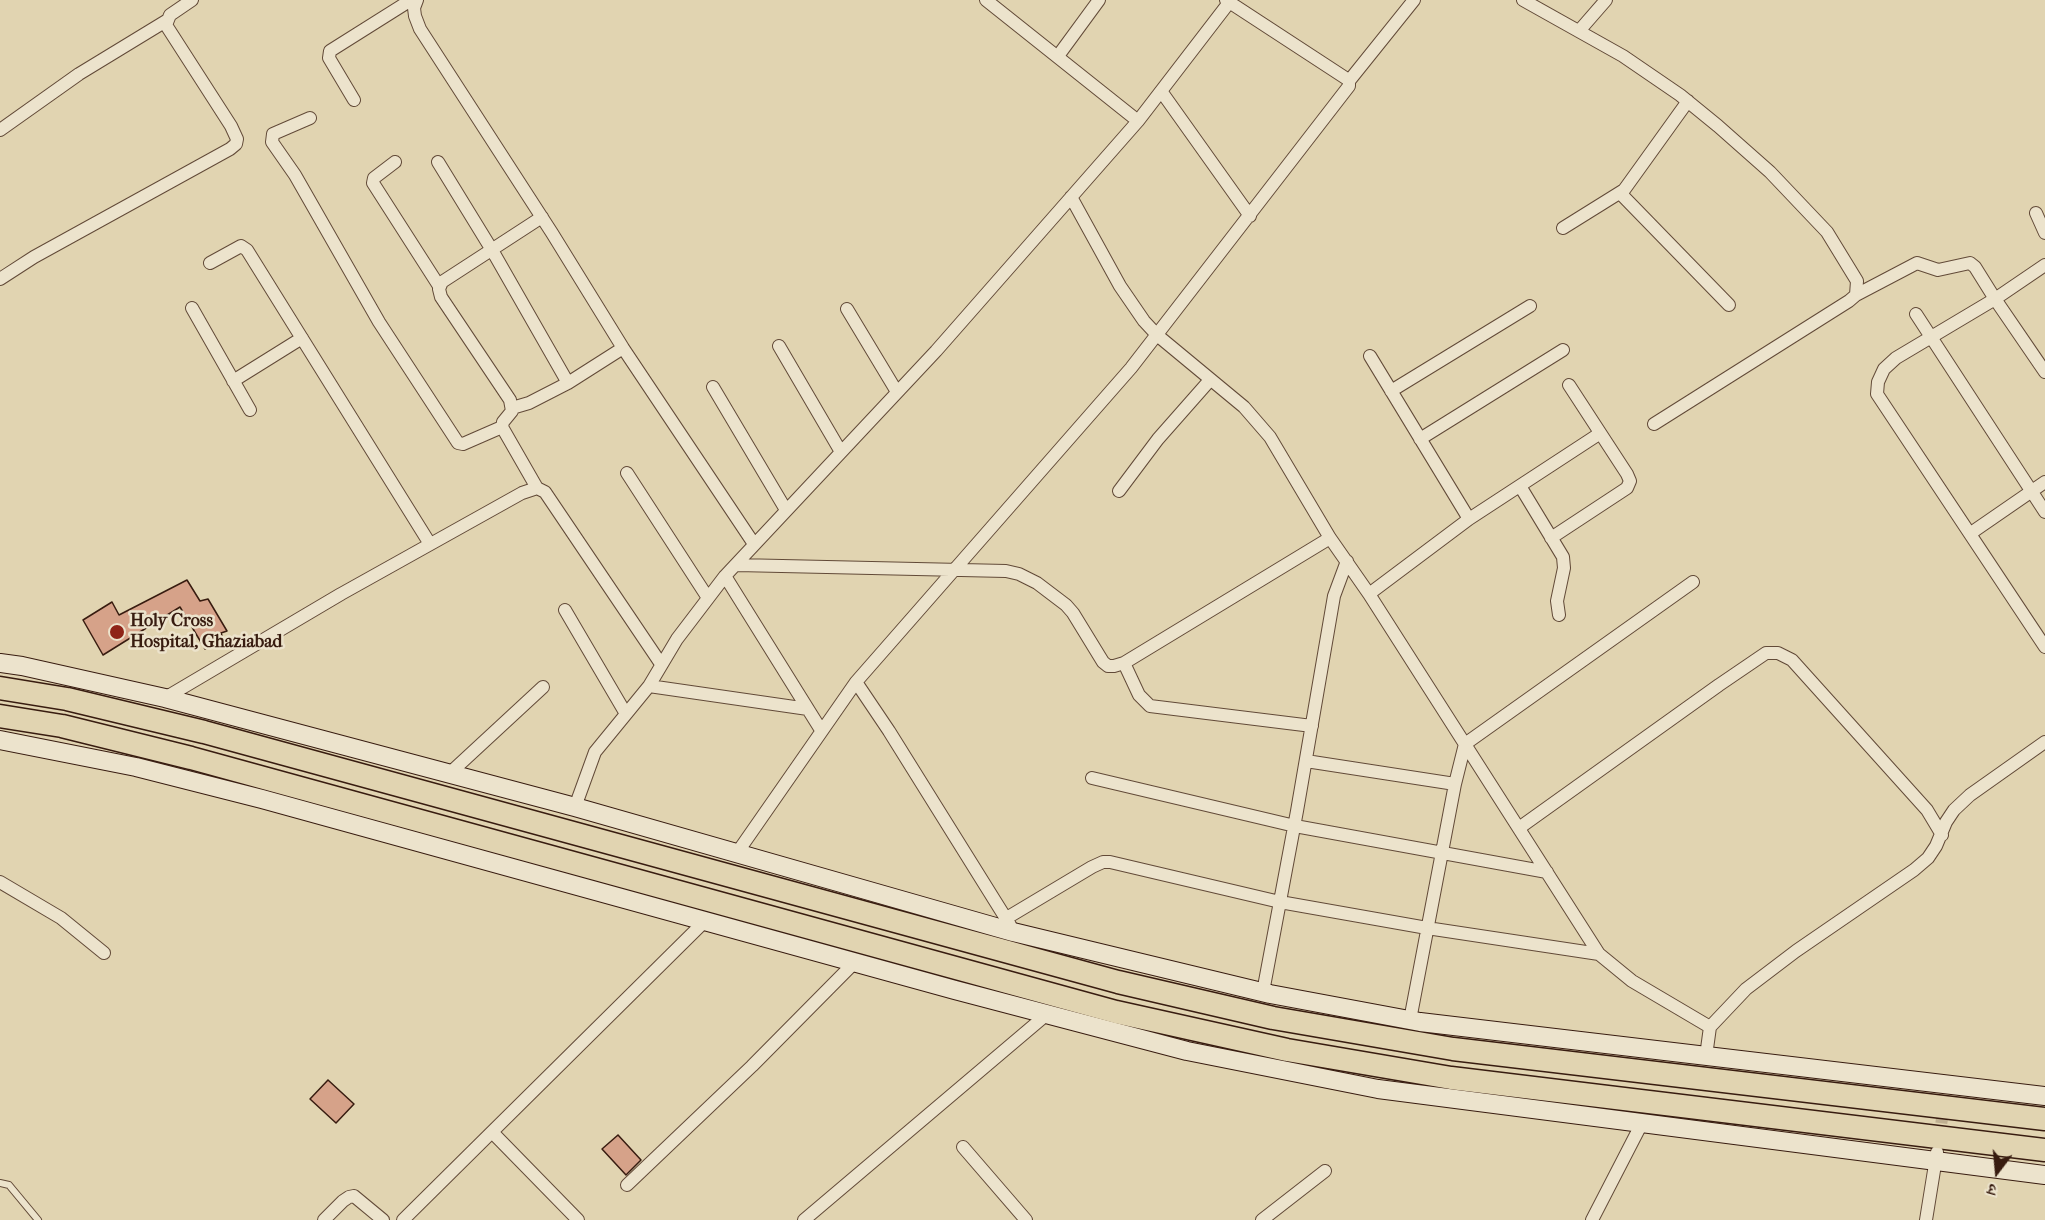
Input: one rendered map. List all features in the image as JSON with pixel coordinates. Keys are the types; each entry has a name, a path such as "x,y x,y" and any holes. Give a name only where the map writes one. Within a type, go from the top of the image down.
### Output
{"highway":[{"path":"0,688 67,699 204,732 1118,982 1273,1018 1453,1049 2045,1119"},
{"path":"0,716 62,726 191,758 1116,1012 1287,1050 1451,1078 2045,1150"}],"main road":[{"path":"0,663 165,698 1263,992 1410,1020 1706,1056 1945,1089 2045,1096"},
{"path":"0,740 136,767 262,799 1187,1052 1378,1089 1642,1124 1937,1157 2045,1175"}],"street":[{"path":"0,130 80,74 166,21 170,15 192,0"},
{"path":"354,100 329,58 330,51 414,0 415,16 420,28 624,348 754,544"},
{"path":"986,0 1138,121"},
{"path":"1058,56 1099,0"},
{"path":"737,853 856,682 1076,432 1157,336 1349,86 1349,81 1414,0"},
{"path":"1523,0 1623,56 1688,101 1770,172 1827,232 1857,281 1856,295"},
{"path":"1579,31 1605,0"},
{"path":"575,807 595,752 649,686 676,639 725,576 936,351 1138,121 1228,1 1349,81"},
{"path":"0,279 34,257 236,144 237,139 231,126 170,32 166,21"},
{"path":"1161,90 1250,216"},
{"path":"1563,228 1620,194 1688,101"},
{"path":"310,118 273,134 272,142 295,175 380,322 458,443 463,444 502,427 513,408 530,403 568,383 624,348"},
{"path":"395,162 374,178 374,183 440,286"},
{"path":"438,162 492,250 568,383"},
{"path":"1620,194 1728,305"},
{"path":"1071,197 1136,311 1157,336 1244,407 1262,426 1330,538 1369,594 1599,954 1612,967 1632,981 1710,1027"},
{"path":"2036,213 2045,233"},
{"path":"513,408 439,291 442,282 542,217"},
{"path":"210,263 241,246 247,250 430,544"},
{"path":"1654,424 1856,295 1917,263 1938,270 1970,263 1975,267 2045,372"},
{"path":"2045,265 1995,299 1896,358 1884,369 1878,382 1877,394 2045,647"},
{"path":"1391,391 1530,306"},
{"path":"192,308 250,410"},
{"path":"847,309 897,392"},
{"path":"1916,314 2045,512"},
{"path":"233,381 302,338"},
{"path":"779,346 841,452"},
{"path":"1420,439 1563,350"},
{"path":"1370,356 1469,519"},
{"path":"1119,491 1158,439 1210,380"},
{"path":"1551,538 1627,488 1629,484 1628,474 1599,434 1569,385"},
{"path":"713,387 786,510"},
{"path":"502,427 537,488 545,492 661,664"},
{"path":"1369,594 1469,519 1599,434"},
{"path":"627,473 708,598"},
{"path":"1971,533 2045,482"},
{"path":"1520,486 1564,562 1557,601 1559,615"},
{"path":"165,698 430,544 537,488"},
{"path":"737,565 1006,571 1027,577 1066,605 1103,662 1108,666 1114,666 1124,663 1330,538"},
{"path":"1263,992 1334,596 1347,561"},
{"path":"725,576 821,730"},
{"path":"1410,1020 1455,784 1465,744 1693,582"},
{"path":"565,610 626,714"},
{"path":"1519,828 1766,653 1778,653 1791,660 1927,810 1942,835"},
{"path":"1124,663 1139,694 1150,706 1312,726"},
{"path":"856,682 889,731 1009,925 1103,862 1122,864 1280,902 1427,928 1599,954"},
{"path":"649,686 808,709"},
{"path":"449,774 543,687"},
{"path":"1706,1056 1710,1027 1746,989 1796,951 1914,870 1928,858 1954,810 1970,795 2045,742"},
{"path":"1306,761 1455,784"},
{"path":"1092,778 1294,826 1547,872"},
{"path":"0,882 61,918 104,953"},
{"path":"403,1220 705,921"},
{"path":"627,1185 752,1066 855,963"},
{"path":"804,1220 1046,1015"},
{"path":"1592,1220 1604,1201 1642,1124"},
{"path":"492,1132 579,1220"},
{"path":"963,1148 1026,1220"},
{"path":"1926,1220 1937,1157"},
{"path":"1262,1220 1325,1172"},
{"path":"324,1220 343,1201 354,1196 383,1220"}],"lane":[{"path":"0,1183 9,1185 38,1220"}],"building":[{"path":"187,580 200,601 208,599 227,631 221,633 223,638 205,649 180,607 103,655 83,620 112,602 119,615"},
{"path":"328,1080 354,1104 336,1123 310,1099"},
{"path":"618,1135 641,1160 626,1175 602,1149"}],"tunnel":[{"path":"1939,1141 1945,1095"}],"place":[{"name":"Holy Cross Hospital, Ghaziabad","path":"117,632"}]}
